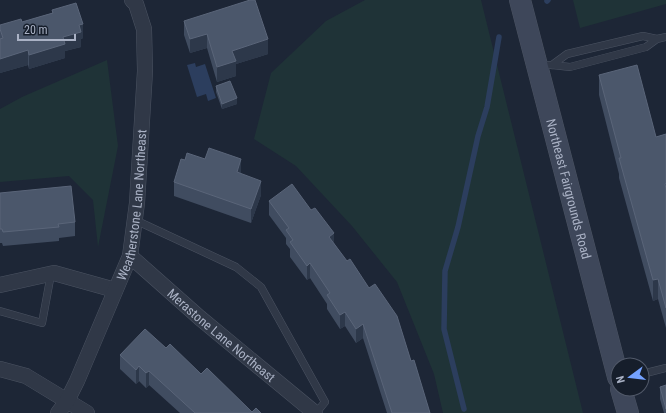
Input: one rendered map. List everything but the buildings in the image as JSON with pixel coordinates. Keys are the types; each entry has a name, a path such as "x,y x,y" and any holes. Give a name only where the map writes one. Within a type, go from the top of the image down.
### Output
{"main road":[{"name":"Northeast Fairgrounds Road","path":"520,0 544,65 613,357"},
{"path":"623,397 628,413"}],"street":[{"name":"Weatherstone Lane Northeast","path":"58,413 67,401 130,256 135,220 146,71 144,29 136,4 132,0"},
{"name":"Merastone Lane Northeast","path":"130,256 200,318 315,413"},
{"path":"0,285 54,273 115,290"},
{"path":"0,369 26,376 87,413"}],"lane":[{"path":"544,65 567,54 636,37 643,36 657,39"},
{"path":"544,65 570,67 646,47 657,39 666,37"},
{"path":"135,220 236,267 261,287 325,402 315,413"},
{"path":"0,311 42,323 51,273"},
{"path":"650,372 666,368"}],"green space":[{"path":"365,0 481,0 583,413 443,413 434,374 397,282 352,226 296,166 254,139 271,73 326,21"},
{"path":"573,0 666,0 666,4 580,28"},
{"path":"107,60 118,146 98,247 93,200 69,176 0,182 0,109 22,97"}],"water":[{"path":"195,63 196,67 205,64 216,98 208,101 206,94 197,97 187,65"}],"waterway":[{"path":"464,409 444,329 445,271 458,227 478,136 487,107 499,37"}]}
